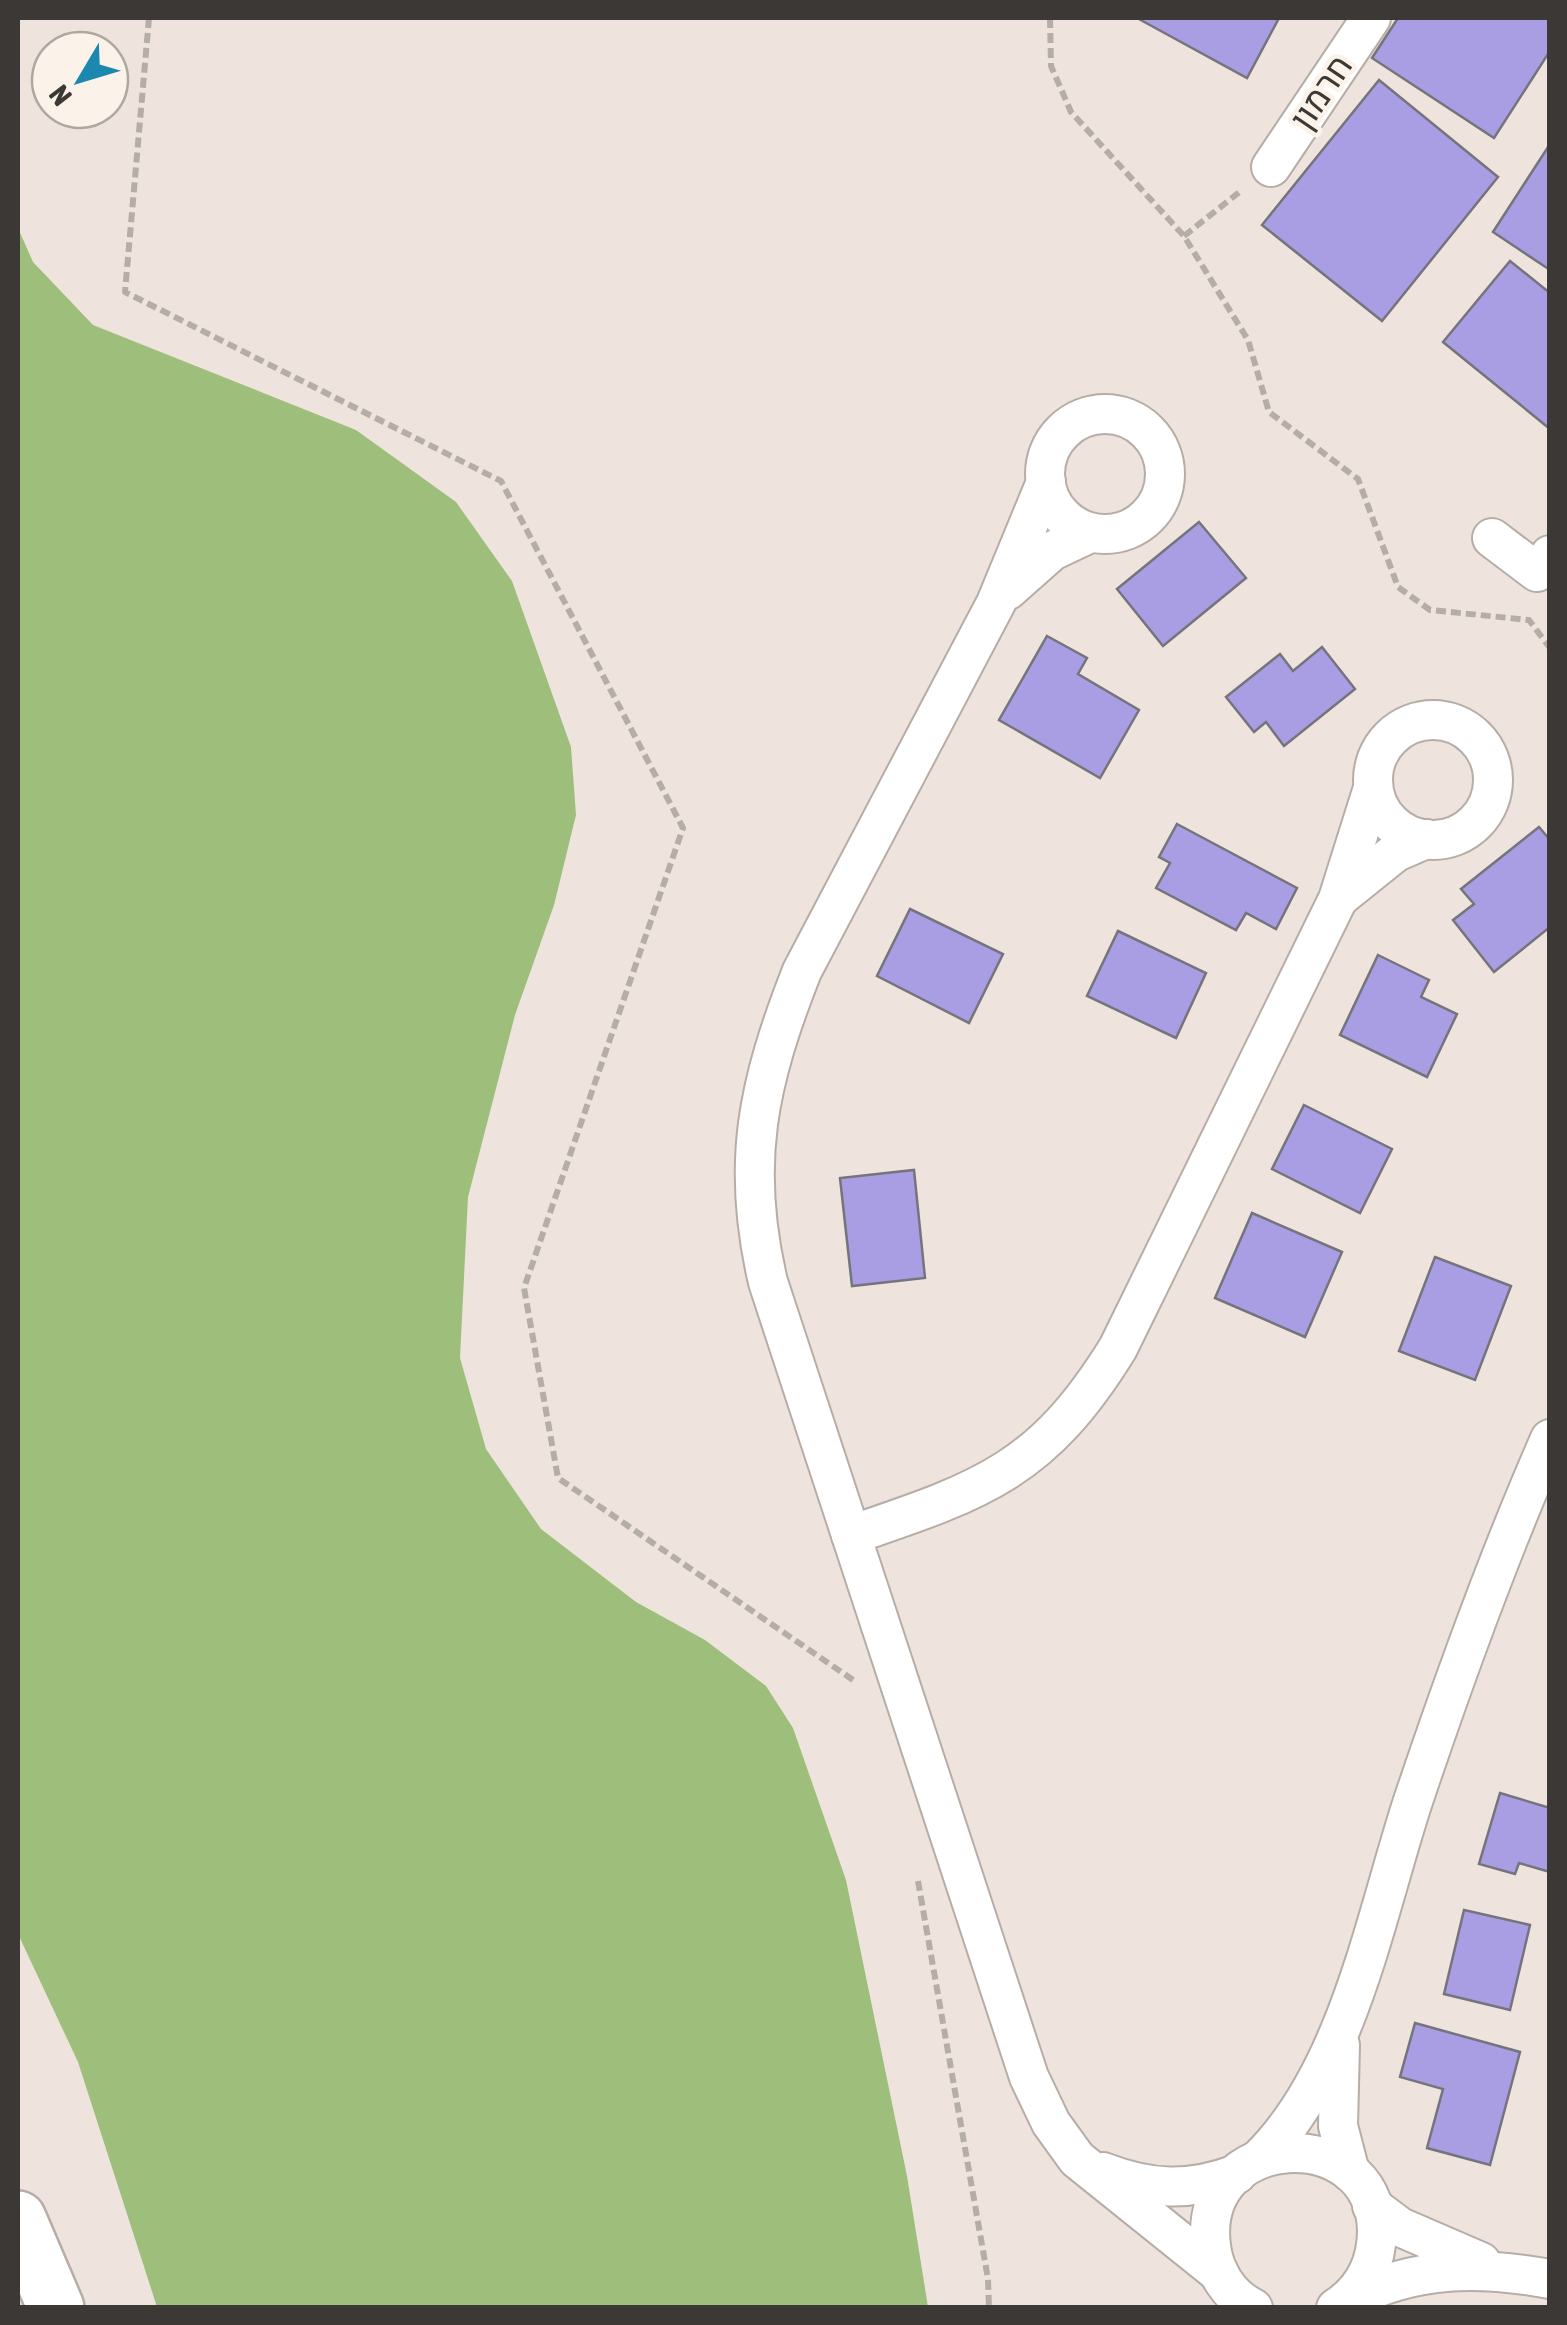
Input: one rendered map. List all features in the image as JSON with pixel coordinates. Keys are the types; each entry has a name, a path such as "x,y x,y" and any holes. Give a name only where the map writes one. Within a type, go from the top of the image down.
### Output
{"highway":[{"path":"18,2219 56,2308"}],"street":[{"name":"חרמון","path":"1271,167 1371,18"},
{"path":"996,603 1052,551 1090,533 1124,532 1151,514 1165,484 1161,452 1152,438 1126,418 1092,416 1076,421 1052,447 1046,482 996,603 802,972 776,1036 760,1098 751,1174 757,1234 1029,2077 1066,2142 1109,2188 1236,2296"},
{"path":"1046,482 1060,514 1090,533"},
{"path":"1492,538 1537,572 1550,555"},
{"path":"851,1534 998,1478 1064,1426 1090,1394 1118,1348 1338,899 1373,788 1379,753 1404,728 1438,720 1468,732 1480,744 1493,774 1488,806 1466,830 1452,838 1426,840 1396,852 1338,899"},
{"path":"1373,788 1388,820 1402,832 1426,840"},
{"path":"1236,2296 1209,2230 1215,2204 1286,2133 1342,2023 1480,1611 1550,1439"},
{"path":"1342,2023 1338,2126 1350,2172 1372,2206 1400,2227 1446,2250 1507,2272"},
{"path":"1066,2142 1103,2172 1132,2183 1169,2189 1206,2186 1248,2167 1302,2151 1328,2158 1350,2172"},
{"path":"1344,2303 1368,2276 1377,2248 1372,2206"},
{"path":"1344,2303 1416,2274 1449,2270 1507,2272 1550,2279"}],"path":[{"path":"149,18 125,292 501,481 683,828 524,1288 558,1478 870,1692"},
{"path":"1050,18 1051,66 1072,112 1184,236 1248,340 1269,412 1358,479 1398,587 1430,610 1528,620 1550,648"},
{"path":"1184,236 1271,167"},
{"path":"917,1876 989,2308"}],"green space":[{"path":"18,228 33,262 93,325 356,430 456,502 512,581 571,747 576,815 554,905 515,1015 468,1197 460,1358 486,1449 541,1529 636,1602 705,1640 766,1686 793,1728 846,1880 907,2176 928,2307 157,2307 78,2062 18,1934"}],"building":[{"path":"1137,18 1279,18 1247,78"},
{"path":"1398,18 1550,18 1550,51 1494,138 1372,58"},
{"path":"1379,80 1498,177 1382,321 1262,225"},
{"path":"1550,144 1550,270 1493,232"},
{"path":"1510,261 1550,293 1550,429 1443,342"},
{"path":"1199,522 1246,578 1163,646 1117,589"},
{"path":"1047,636 1087,658 1078,674 1139,710 1100,778 999,720"},
{"path":"1322,647 1355,689 1284,746 1266,722 1254,732 1226,697 1280,654 1293,671"},
{"path":"1177,824 1297,888 1276,929 1246,913 1236,930 1156,888 1170,863 1159,857"},
{"path":"1539,827 1550,840 1550,927 1494,972 1453,920 1474,904 1461,889"},
{"path":"910,909 1003,954 969,1023 877,976"},
{"path":"1118,931 1206,973 1176,1038 1087,996"},
{"path":"1378,955 1429,980 1421,997 1457,1014 1427,1077 1340,1035"},
{"path":"1304,1105 1392,1149 1360,1213 1272,1169"},
{"path":"914,1170 925,1278 852,1286 840,1178"},
{"path":"1252,1213 1342,1252 1305,1337 1215,1298"},
{"path":"1435,1257 1511,1286 1475,1380 1399,1351"},
{"path":"1500,1793 1550,1808 1550,1872 1519,1863 1515,1874 1479,1864"},
{"path":"1464,1910 1530,1925 1510,2010 1444,1994"},
{"path":"1415,2023 1520,2052 1490,2165 1427,2148 1443,2089 1400,2077"}]}
